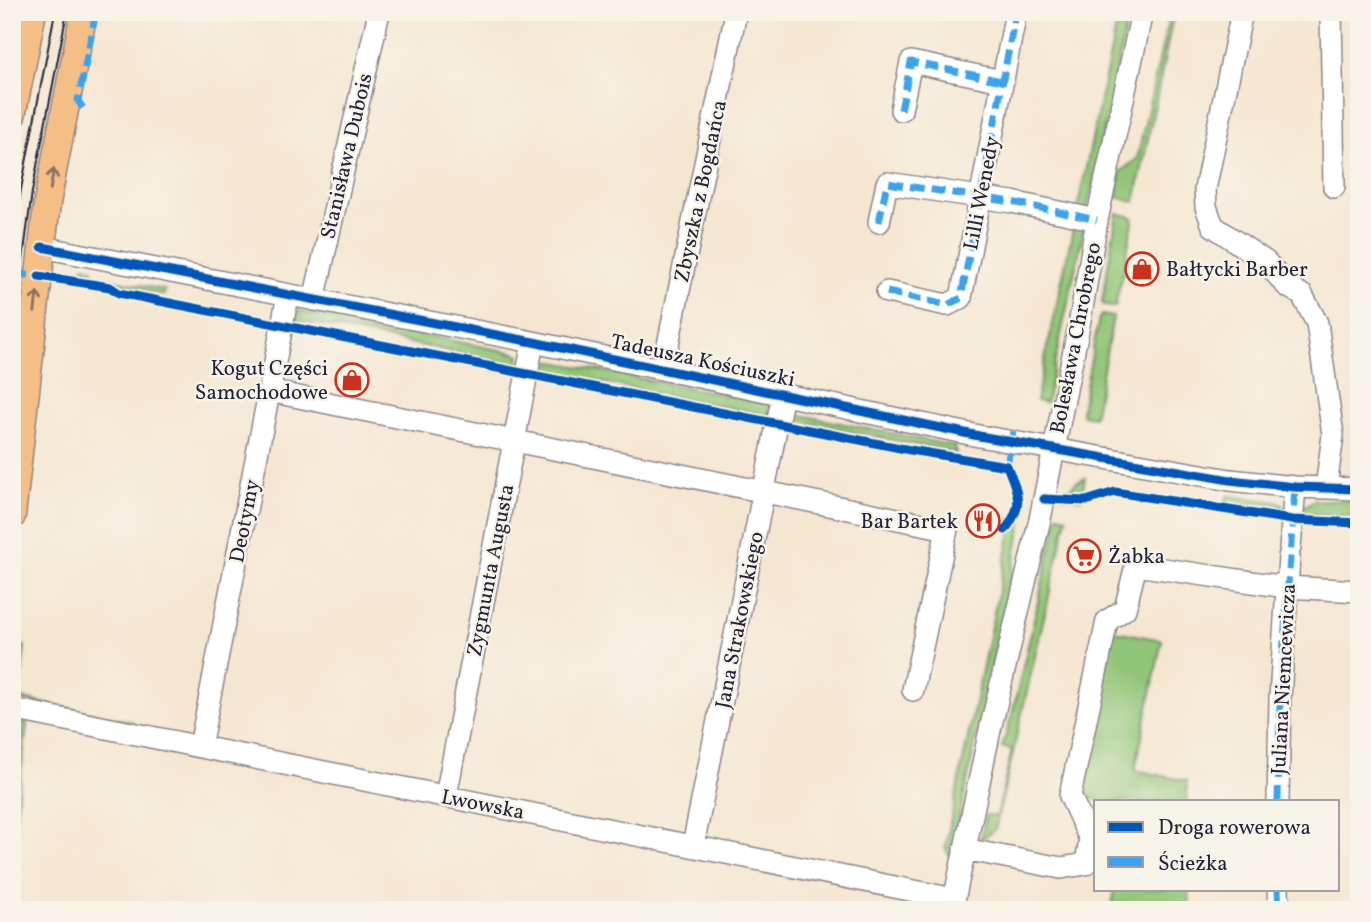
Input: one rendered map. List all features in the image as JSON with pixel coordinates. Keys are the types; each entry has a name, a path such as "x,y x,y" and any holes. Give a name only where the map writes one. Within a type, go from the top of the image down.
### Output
{"main road":[{"path":"12,116 33,12"},
{"path":"12,516 42,247 59,134 84,12"}],"street":[{"name":"Stanisława Dubois","path":"314,300 379,12"},
{"name":"Zbyszka z Bogdańca","path":"663,369 736,12"},
{"name":"Lilli Wenedy","path":"887,292 947,304 961,298 1016,12"},
{"name":"Bolesława Chrobrego","path":"953,904 990,730 1018,619 1080,320 1097,220 1142,12"},
{"path":"1242,12 1205,189 1206,207 1213,226 1266,262 1287,286 1302,295 1317,323 1333,435 1326,488"},
{"path":"1331,12 1334,187"},
{"path":"901,110 911,62 1002,81"},
{"path":"878,222 887,183 979,196 1097,220"},
{"name":"Tadeusza Kościuszki","path":"42,247 533,342 917,424 1053,449 1230,480 1295,487 1359,489"},
{"name":"Deotymy","path":"200,747 288,295"},
{"name":"Zygmunta Augusta","path":"446,796 533,342"},
{"path":"269,391 947,529 913,690"},
{"name":"Jana Strakowskiego","path":"693,846 783,394"},
{"name":"Juliana Niemcewicza","path":"1278,800 1286,587 1295,487"},
{"path":"964,849 1061,868 1086,864 1090,839 1070,796 1107,621 1125,609 1136,565 1286,587 1359,592"},
{"name":"Lwowska","path":"12,709 693,846 953,904"},
{"path":"1278,890 1279,910"}],"green space":[{"path":"1119,12 1129,12 1087,210 1077,210"},
{"path":"1170,12 1174,12 1135,202 1117,197 1120,172 1137,159"},
{"path":"1117,213 1132,217 1133,223 1115,307 1105,306 1102,302"},
{"path":"1074,224 1082,225 1084,229 1046,403 1036,401"},
{"path":"84,266 92,268 94,276 165,290 164,295 81,279"},
{"path":"299,311 515,353 520,355 519,365 295,320"},
{"path":"1102,315 1113,317 1094,417 1083,415 1081,411 1099,318"},
{"path":"544,360 764,402 771,405 771,416 540,370"},
{"path":"791,413 954,446 956,453 785,418"},
{"path":"1085,478 1081,499 1063,496 1076,482"},
{"path":"1227,496 1279,502 1285,512 1225,505"},
{"path":"1315,500 1359,501 1359,517 1301,514 1303,507"},
{"path":"1021,509 1025,509 951,857 945,848 1011,531"},
{"path":"1058,515 1067,517 995,830 980,840 986,815 997,816 1012,750 1002,747 1012,715"},
{"path":"1110,630 1162,640 1135,770 1187,781 1187,800 1098,800 1079,796"},
{"path":"16,645 25,646 19,698 134,722 133,725 19,700 16,694"},
{"path":"22,722 27,723 12,851 12,803"},
{"path":"1115,890 1189,890 1190,910 1111,910"}],"tram line":[{"path":"12,249 55,12"},
{"path":"12,341 32,192 67,12"}],"marked path":[{"path":"83,108 78,101 96,12"},
{"path":"887,292 947,305 961,298 1016,12"},
{"path":"901,110 911,62 1002,81"},
{"path":"879,222 887,183 1012,202 1097,220"},
{"path":"20,274 29,275"},
{"path":"1007,466 1014,426"},
{"path":"1278,800 1280,698 1295,487"},
{"path":"1278,890 1279,910"}],"cycle path":[{"path":"42,247 533,342 979,436 1230,480 1295,487 1359,489"},
{"path":"39,276 110,287 119,293 910,450 1007,466 1018,499 1015,513 1005,530"},
{"path":"1044,499 1086,501 1115,492 1292,520 1359,523"}],"place":[{"name":"Bałtycki Barber","path":"1142,269"},
{"name":"Kogut Części Samochodowe","path":"352,380"},
{"name":"Bar Bartek","path":"983,521"},
{"name":"Żabka","path":"1084,556"}]}
